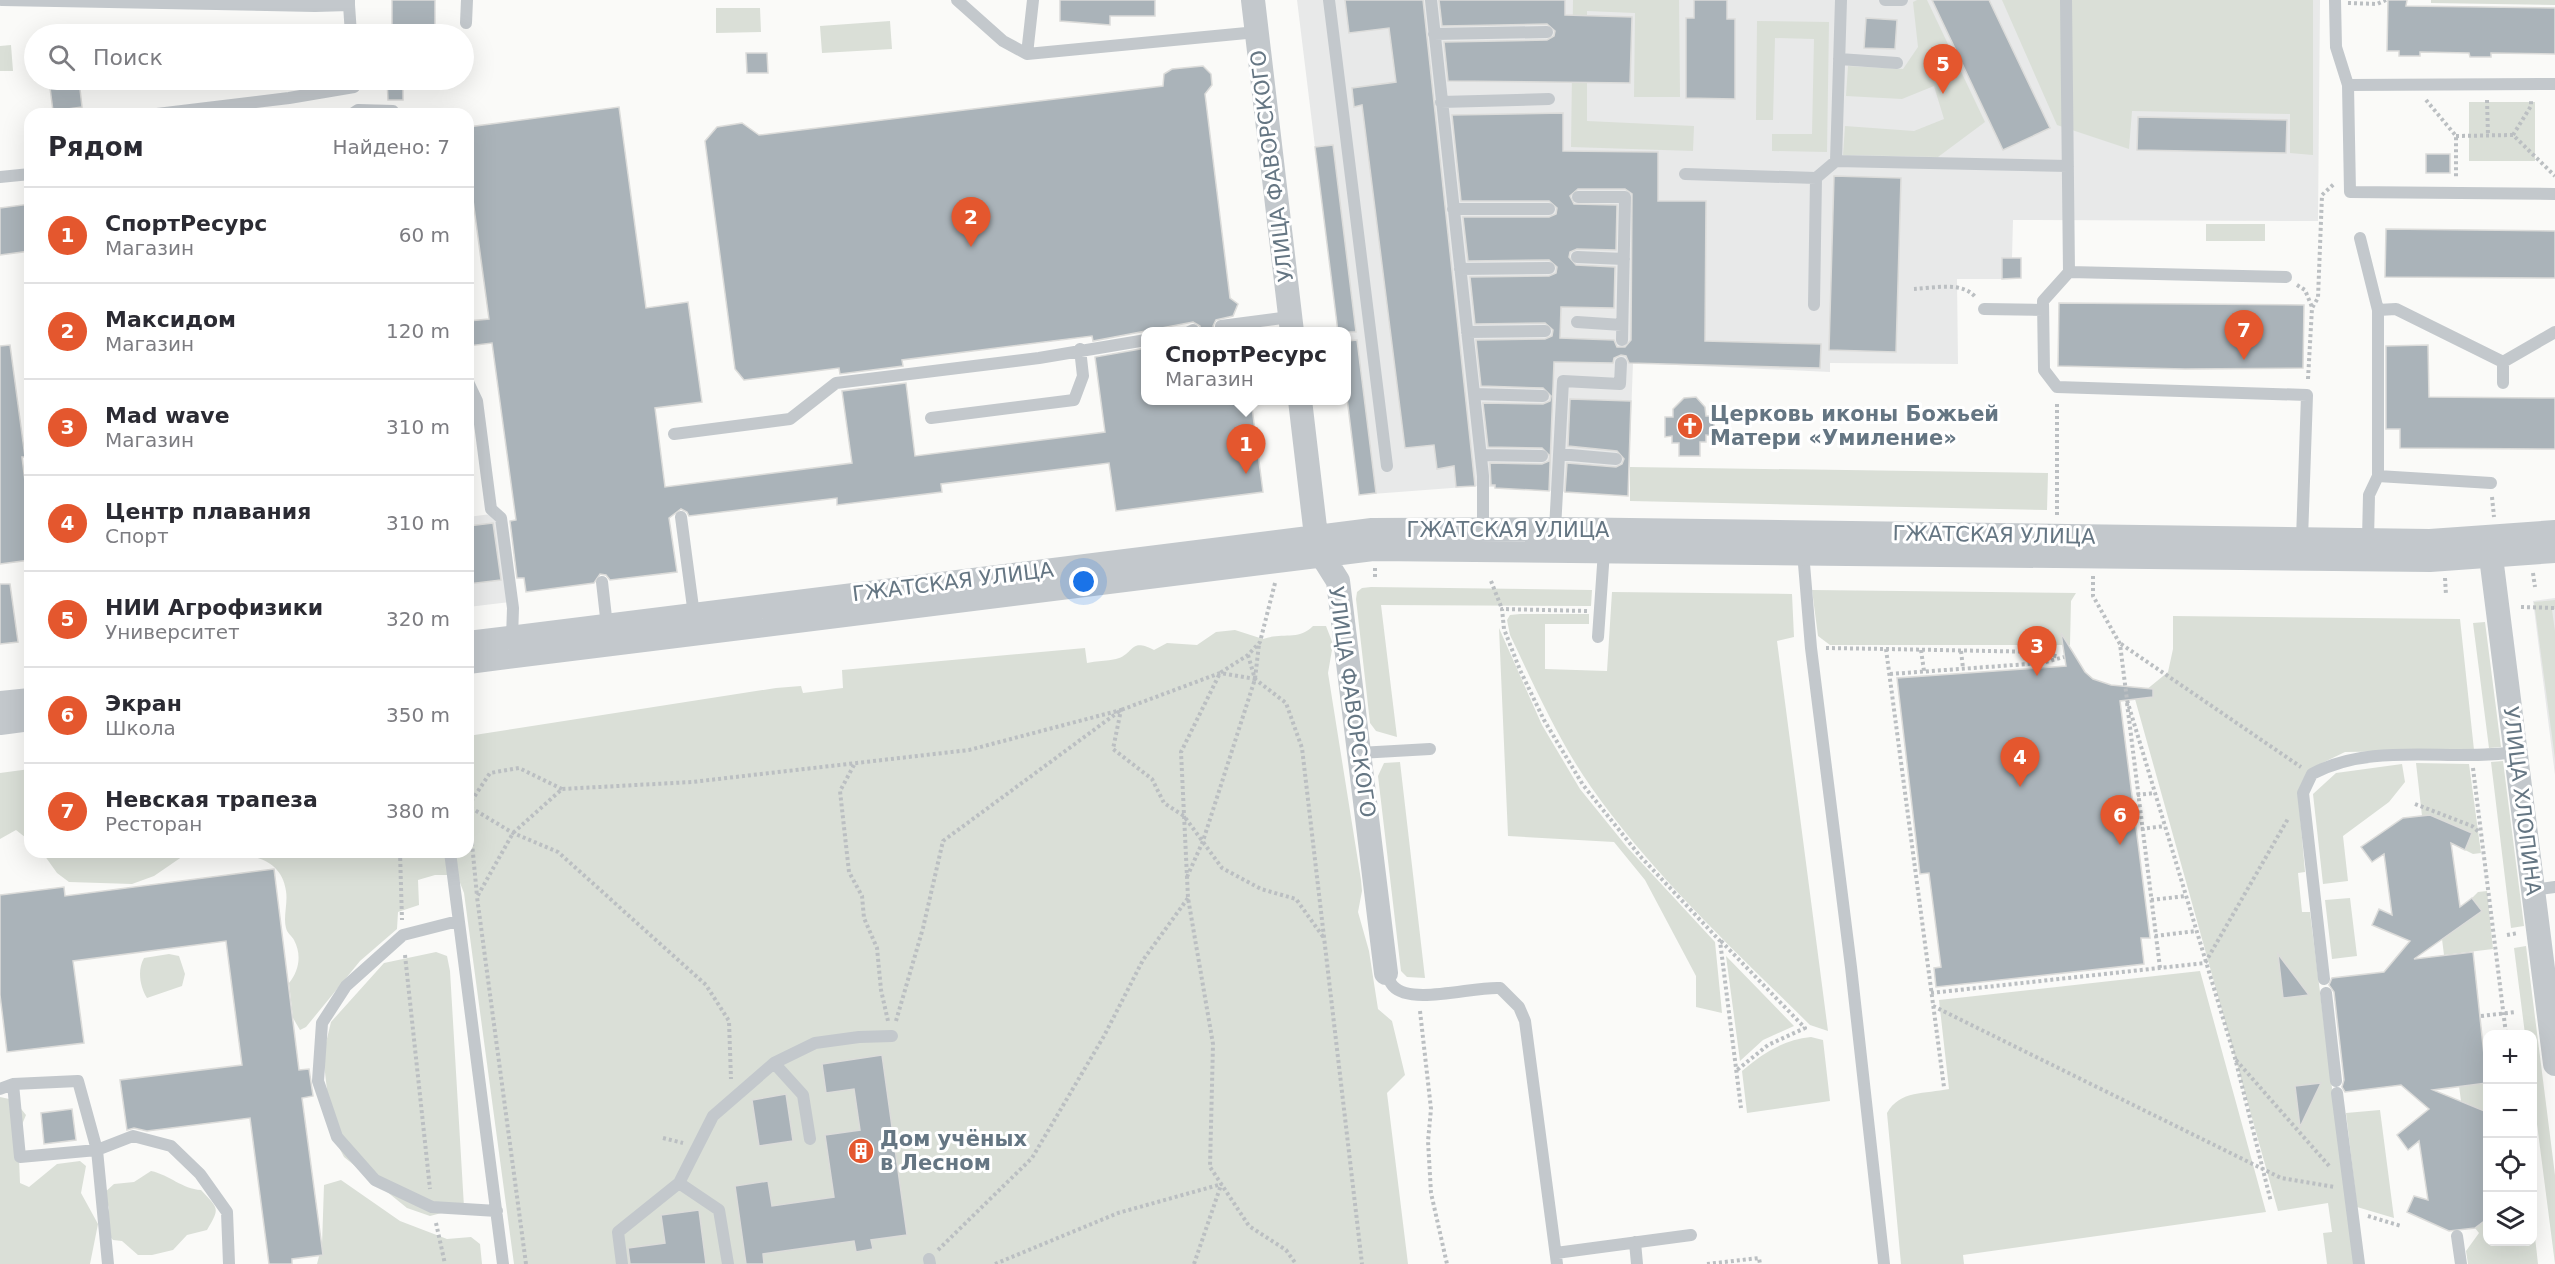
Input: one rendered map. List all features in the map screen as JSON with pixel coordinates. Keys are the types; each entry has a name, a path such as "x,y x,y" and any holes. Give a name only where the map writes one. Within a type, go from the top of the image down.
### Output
{"street":[{"name":"УЛИЦА ФАВОРСКОГО","path":"1253,0 1291,324"},
{"name":"УЛИЦА ФАВОРСКОГО","path":"1301,405 1318,545 1338,581 1386,973"},
{"name":"ГЖАТСКАЯ УЛИЦА","path":"474,661 1318,545 1372,530 1555,530 2368,540 2492,539 2555,532"},
{"name":"ГЖАТСКАЯ УЛИЦА","path":"474,642 694,615 1318,545 1373,549 2430,560 2492,539 2555,551"},
{"name":"УЛИЦА ХЛОПИНА","path":"2492,539 2515,752 2544,888 2555,1064"},
{"path":"0,704 24,701"},
{"path":"0,723 24,720"}],"lane":[{"path":"2,0 159,5 349,2 350,24"},
{"path":"466,23 467,0"},
{"path":"957,0 1003,42 1027,54 1257,32"},
{"path":"1027,54 1033,0"},
{"path":"1329,0 1388,466"},
{"path":"1431,0 1481,455 1484,487 1483,530"},
{"path":"1836,161 1841,0"},
{"path":"1885,0 1902,0"},
{"path":"2066,0 2068,272 2043,301 2044,370 2057,387 2307,395 2302,539"},
{"path":"2335,1 2336,47 2348,85 2350,192 2555,194"},
{"path":"1434,34 1547,32"},
{"path":"1839,59 1897,63"},
{"path":"2348,85 2555,84"},
{"path":"206,108 289,98 324,90"},
{"path":"354,90 356,108"},
{"path":"1442,102 1549,99"},
{"path":"1685,174 1816,178 1836,161 2068,166"},
{"path":"0,177 24,175"},
{"path":"1814,305 1816,178"},
{"path":"1578,197 1625,197 1622,340"},
{"path":"1453,209 1549,209"},
{"path":"2360,238 2378,310 2378,476 2369,495 2368,540"},
{"path":"1577,257 1624,259"},
{"path":"1460,270 1549,268"},
{"path":"2068,272 2286,277"},
{"path":"1984,309 2043,310"},
{"path":"2378,310 2396,309 2503,362"},
{"path":"1577,322 1622,325"},
{"path":"1221,327 1291,324"},
{"path":"1467,332 1545,331"},
{"path":"2503,362 2555,332"},
{"path":"674,434 790,419 836,383 1039,358 1080,349 1141,341"},
{"path":"931,418 1074,400 1083,376 1080,349"},
{"path":"2502,383 2503,362"},
{"path":"1555,530 1563,381 1620,384 1621,363"},
{"path":"1474,394 1543,396"},
{"path":"474,395 477,401 491,509 501,518 513,608 512,638"},
{"path":"1559,454 1616,459"},
{"path":"1481,455 1542,456"},
{"path":"2378,476 2491,483"},
{"path":"681,517 694,615"},
{"path":"1598,637 1604,551"},
{"path":"1803,552 1811,648 1851,967 1884,1264"},
{"path":"602,582 607,626"},
{"path":"1359,753 1430,749"},
{"path":"2324,980 2303,793 2312,774 2349,760 2392,756 2471,756 2515,752"},
{"path":"451,858 503,1264"},
{"path":"458,921 403,935 346,986 322,1023 318,1081 337,1137 375,1180 432,1208 497,1211"},
{"path":"1386,973 1394,987 1412,996 1486,987 1500,988 1519,1007 1526,1021 1556,1259 1635,1242 1691,1235"},
{"path":"2326,993 2359,1264"},
{"path":"622,1264 618,1232 679,1183 713,1116 774,1063 815,1043 859,1037 892,1036"},
{"path":"774,1063 803,1095 810,1139"},
{"path":"0,1089 13,1084 78,1081 97,1149 108,1264"},
{"path":"13,1084 20,1157 97,1149 133,1136 171,1146 200,1174 226,1212 229,1264"},
{"path":"679,1183 719,1210 729,1264"},
{"path":"2457,1236 2461,1264"},
{"path":"1635,1242 1637,1264"}],"path":[{"path":"2335,1 2376,4 2386,0"},
{"path":"2487,84 2488,135"},
{"path":"2513,135 2531,106 2530,84"},
{"path":"2414,85 2456,136 2456,193"},
{"path":"2456,136 2513,135 2555,176"},
{"path":"2312,308 2319,298 2322,195 2349,170"},
{"path":"2286,277 2305,290 2312,308 2307,395"},
{"path":"1914,289 1957,287 1971,291 1984,309"},
{"path":"2057,387 2057,518"},
{"path":"2491,483 2492,539"},
{"path":"1491,581 1502,609 1504,629 1520,670 1544,720 1582,785 1640,856 1805,1028 1768,1045 1737,1070"},
{"path":"1187,878 1203,842 1255,679 1260,642 1275,588"},
{"path":"2092,590 2093,596 2120,644 2127,700 2235,1058 2271,1202"},
{"path":"2521,607 2555,608"},
{"path":"1502,609 1599,611"},
{"path":"474,797 490,773 519,768 562,789 692,782 969,750 1121,710 1220,673 1248,655 1260,642"},
{"path":"2120,644 2312,774"},
{"path":"1811,648 2042,652 2064,657"},
{"path":"1886,650 1944,1088"},
{"path":"1921,650 1924,671"},
{"path":"1961,651 1963,668"},
{"path":"1248,655 1255,679"},
{"path":"1890,674 2042,663 2059,657"},
{"path":"1220,673 1255,679 1286,703 1302,748 1361,1263"},
{"path":"1220,673 1181,752 1188,898 1213,1044 1210,1167 1249,1226 1286,1250 1296,1264"},
{"path":"2127,700 2126,714 2160,968"},
{"path":"1121,710 1113,749 1152,779 1164,802 1184,816 1222,868 1261,888 1296,899 1324,938"},
{"path":"892,1036 923,928 943,841 1121,710"},
{"path":"2471,756 2505,1030"},
{"path":"854,765 840,790 849,872 862,896 864,918 877,948 881,990 892,1036"},
{"path":"477,897 513,833 562,789"},
{"path":"2137,795 2155,793"},
{"path":"2205,963 2264,865 2303,793"},
{"path":"2415,804 2472,826 2481,833"},
{"path":"474,810 513,833 558,852 706,985 729,1021 731,1101"},
{"path":"2141,829 2165,826"},
{"path":"400,858 403,935 432,1208 444,1264"},
{"path":"473,858 526,1264"},
{"path":"2151,900 2186,896"},
{"path":"929,1261 1032,1158 1104,1036 1143,960 1188,898"},
{"path":"2155,936 2196,931"},
{"path":"1720,941 1741,1108"},
{"path":"1931,993 2205,963"},
{"path":"1419,995 1431,1109 1428,1141 1431,1192 1447,1264"},
{"path":"1933,1006 2262,1166 2281,1178 2350,1190"},
{"path":"2481,1016 2516,1012"},
{"path":"2235,1058 2350,1190"},
{"path":"995,1264 1118,1213 1222,1184"},
{"path":"1194,1264 1222,1184"},
{"path":"2353,1211 2401,1226"},
{"path":"1707,1264 1759,1258 1760,1264"}],"shaded area":[{"path":"1297,0 2320,0 2318,221 2013,220 2012,258 2002,258 2002,279 1957,279 1958,364 1830,363 1830,372 1633,363 1628,496 1478,486 1359,495 1348,405 1351,405 1351,327 1345,327 1315,147"},
{"path":"1573,0 1679,0 1680,97 1634,97 1635,13 1587,11 1587,121 1694,126 1693,151 1571,147"},
{"path":"1927,0 1985,122 1938,157 1843,155 1845,126 1914,131 1944,119 1934,86 1902,99 1846,96 1848,66 1903,69 1918,47 1913,2"},
{"path":"2002,0 2313,0 2313,155 2290,153 2290,114 2132,111 2129,149 2057,125"},
{"path":"2431,0 2555,0 2555,5 2431,3"},
{"path":"716,8 760,8 761,32 716,33"},
{"path":"890,21 892,49 822,53 820,26"},
{"path":"1757,21 1829,22 1827,152 1772,151 1772,134 1812,134 1814,39 1775,38 1773,120 1756,120"},
{"path":"11,45 13,71 0,71 0,46"},
{"path":"2469,102 2535,102 2535,161 2469,161"},
{"path":"2206,224 2265,224 2265,241 2206,241"},
{"path":"1630,467 2048,473 2047,510 1630,501"},
{"path":"499,513 511,602 474,606 474,516"},
{"path":"1362,588 1592,590 1591,606 1381,605 1397,737 1376,731 1370,723 1356,599 1357,592"},
{"path":"1812,590 2076,593 2071,601 2070,645 1830,645 1818,636"},
{"path":"1612,592 1792,594 1794,637 1777,641 1828,1031 1810,1025 1695,911 1641,851 1579,769 1538,694 1510,635 1507,620 1510,615 1589,614 1589,624 1545,624 1545,669 1607,671"},
{"path":"2555,598 2555,775 2533,601"},
{"path":"2555,600 2555,609 2552,610 2555,631 2555,759 2534,602"},
{"path":"2173,616 2460,619 2474,750 2345,752 2318,765 2298,792 2305,872 2298,873 2302,912 2310,912 2354,1264 2327,1264 2323,1233 2332,1232 2328,1203 2278,1211 2135,699 2168,672 2173,649"},
{"path":"2485,622 2501,747 2489,748 2473,623"},
{"path":"1313,626 1326,626 1333,644 1328,673 1361,880 1362,891 1358,912 1369,951 1378,1009 1392,1021 1405,1075 1387,1093 1408,1264 514,1264 464,893 457,875 435,875 418,880 419,905 398,912 397,929 360,961 306,1027 300,1030 293,1018 289,983 297,968 299,957 294,940 286,928 286,891 283,879 277,870 269,863 257,858 474,858 474,735 776,688 801,686 803,693 843,688 842,670 1085,648 1087,663 1122,657 1140,645 1154,650 1167,643 1197,645 1216,632 1235,630 1263,639 1296,635 1308,631"},
{"path":"1499,628 1542,725 1580,789 1627,847 1715,942 1722,1013 1696,1007 1696,976 1645,880 1614,842 1508,836"},
{"path":"2503,761 2524,926 2511,928 2491,762"},
{"path":"1400,762 1425,978 1407,977 1401,971 1378,776 1384,763"},
{"path":"2416,763 2469,764 2481,853 2473,854 2465,850 2472,833 2430,815 2422,816"},
{"path":"2402,764 2405,782 2389,802 2343,836 2348,881 2323,884 2313,794 2336,773"},
{"path":"24,770 24,836 16,830 0,839 0,773"},
{"path":"46,858 180,858 154,876 132,884 69,882 57,873"},
{"path":"2487,891 2493,949 2444,955 2442,939 2482,911 2472,898 2478,892"},
{"path":"2350,898 2357,956 2332,959 2325,900"},
{"path":"2526,946 2537,1030 2524,1030 2514,948"},
{"path":"436,952 447,956 450,971 464,1207 430,1216 407,1208 344,1157 332,1134 323,1055 331,1022 384,963"},
{"path":"169,954 179,956 185,974 182,986 147,998 140,978 144,958"},
{"path":"1726,956 1794,1026 1763,1040 1740,1061"},
{"path":"2200,971 2266,1212 1963,1255 1964,1264 1901,1264 1887,1113 1899,1100 1906,1097 1949,1089 1939,1000"},
{"path":"2537,1033 2555,1175 2555,1264 2537,1124"},
{"path":"1811,1037 1823,1040 1830,1101 1747,1113 1742,1071 1774,1048 1791,1041"},
{"path":"2483,1083 2483,1110 2461,1101 2459,1086"},
{"path":"0,1097 14,1100 26,1115 18,1134 20,1183 29,1187 57,1164 80,1161 86,1166 81,1193 98,1224 90,1264 0,1264"},
{"path":"2380,1110 2394,1218 2357,1207 2346,1113"},
{"path":"151,1171 188,1187 201,1190 214,1205 216,1213 207,1230 187,1235 173,1250 152,1255 138,1255 122,1241 113,1240 106,1232 109,1208 104,1193 114,1184 134,1182"},
{"path":"341,1180 400,1221 447,1239 471,1237 480,1244 482,1264 317,1264 322,1245 324,1185"},
{"path":"2483,1222 2483,1246 2536,1246 2538,1264 2468,1264 2466,1251 2479,1233 2475,1228"}],"building":[{"path":"392,0 435,0 435,24 392,24"},
{"path":"1060,0 1155,0 1155,16 1110,16 1110,25 1060,21"},
{"path":"1345,0 1423,0 1475,486 1456,487 1454,466 1437,469 1434,445 1405,448 1362,105 1354,107 1352,88 1396,82 1389,28 1349,33"},
{"path":"1439,0 1565,0 1565,15 1632,17 1630,83 1448,81 1444,42 1547,40 1554,36 1555,31 1547,24 1442,26"},
{"path":"1694,0 1727,0 1727,19 1735,19 1735,99 1686,98 1686,18 1694,18"},
{"path":"1932,0 1989,0 2050,128 2003,150"},
{"path":"2388,0 2407,0 2406,6 2555,8 2555,54 2491,53 2491,57 2470,57 2469,53 2420,52 2420,56 2399,56 2399,51 2387,51"},
{"path":"1866,18 1897,20 1895,49 1864,48"},
{"path":"746,53 767,53 768,73 747,73"},
{"path":"1203,66 1211,74 1212,85 1205,94 1230,298 1238,304 1233,316 1216,320 1213,327 1200,327 1193,322 1167,327 1141,327 1141,332 1093,341 1092,336 902,360 903,366 840,374 839,368 744,380 735,369 705,141 717,127 742,123 759,135 1163,86 1164,74 1172,69"},
{"path":"50,90 80,90 82,107 53,108"},
{"path":"388,90 403,90 403,100 388,100"},
{"path":"619,107 646,308 688,302 702,402 655,408 665,487 852,463 842,391 906,383 915,456 1105,432 1095,357 1141,349 1141,405 1252,405 1263,492 1116,511 1109,463 941,484 942,492 837,505 837,498 689,516 681,509 669,518 677,572 610,580 606,575 600,574 594,583 526,592 524,578 517,578 510,521 516,520 492,343 474,345 474,320 489,319 474,208 474,126"},
{"path":"1563,113 1563,151 1658,152 1658,201 1706,201 1705,341 1821,344 1820,368 1629,363 1626,356 1621,355 1614,358 1613,363 1554,362 1549,491 1495,488 1495,485 1491,485 1490,463 1542,464 1549,461 1550,456 1542,448 1488,447 1483,403 1543,404 1550,401 1551,396 1543,388 1481,386 1476,340 1545,339 1552,336 1553,330 1545,323 1475,324 1470,277 1549,276 1556,273 1557,267 1549,260 1468,261 1463,217 1549,217 1556,214 1557,208 1549,201 1461,201 1452,115","holes":["1578,189 1625,189 1632,194 1631,340 1625,347 1617,347 1614,340 1560,338 1561,307 1614,308 1615,267 1576,265 1569,257 1570,252 1577,249 1616,250 1617,205 1574,204 1570,196"]},
{"path":"2138,117 2287,120 2286,153 2137,150"},
{"path":"1333,145 1356,332 1351,332 1351,327 1337,327 1315,147"},
{"path":"2426,154 2450,154 2450,173 2426,173"},
{"path":"1834,176 1901,178 1896,352 1829,350"},
{"path":"24,205 24,252 0,255 0,208"},
{"path":"2386,229 2555,231 2555,278 2385,277"},
{"path":"2002,258 2021,258 2021,278 2002,279"},
{"path":"2059,303 2304,305 2303,368 2185,369 2058,366"},
{"path":"1357,340 1376,493 1359,495 1348,405 1351,405 1351,341"},
{"path":"10,345 24,450 24,457 22,457 24,561 0,564 0,346"},
{"path":"2428,345 2429,397 2555,398 2555,449 2400,448 2400,429 2386,429 2386,346"},
{"name":"Церковь иконы Божьей Матери «Умиление»","path":"1696,397 1705,407 1706,416 1714,416 1714,436 1706,435 1706,442 1700,442 1700,456 1679,456 1679,443 1672,443 1672,436 1665,437 1665,417 1673,417 1673,409 1684,398"},
{"path":"1570,399 1631,401 1628,496 1565,492 1567,463 1616,467 1622,464 1624,459 1617,451 1568,446"},
{"path":"493,523 501,580 474,583 474,525"},
{"path":"0,584 10,584 18,642 0,644"},
{"path":"2061,633 2085,672 2093,679 2111,685 2153,689 2153,697 2120,701 2150,938 2141,938 2144,964 1936,987 1934,968 1941,967 1929,873 1920,874 1897,678 2066,666"},
{"path":"2430,815 2472,833 2465,850 2451,843 2460,907 2472,898 2482,911 2414,959 2473,952 2483,1046 2483,1084 2433,1090 2483,1110 2483,1222 2475,1228 2449,1231 2407,1212 2414,1196 2428,1200 2419,1141 2408,1150 2397,1135 2429,1109 2401,1085 2345,1092 2342,1087 2344,1080 2334,992 2329,985 2332,978 2384,972 2410,941 2372,925 2379,909 2392,915 2384,854 2372,862 2361,847 2403,818"},
{"path":"274,869 299,1070 309,1069 313,1096 302,1098 323,1255 292,1259 292,1264 269,1264 250,1118 147,1131 134,1128 127,1130 120,1080 242,1065 226,941 73,961 84,1043 7,1052 0,995 0,895 64,887 65,896"},
{"path":"2278,954 2309,995 2283,998"},
{"name":"Дом учёных в Лесном","path":"882,1055 907,1235 871,1240 873,1249 856,1252 854,1241 763,1254 764,1264 746,1264 735,1186 768,1181 772,1206 834,1197 825,1135 860,1130 854,1089 826,1093 822,1064"},
{"path":"2321,1083 2300,1127 2295,1086"},
{"path":"786,1094 793,1141 759,1146 752,1100"},
{"path":"72,1109 76,1140 44,1144 41,1113"},
{"path":"699,1210 706,1264 630,1264 628,1248 665,1243 661,1215"}],"place":[{"name":"НИИ Агрофизики","path":"1943,94"},
{"name":"Максидом","path":"971,247"},
{"name":"Невская трапеза","path":"2244,360"},
{"name":"Церковь иконы Божьей Матери «Умиление»","path":"1690,426"},
{"name":"СпортРесурс","path":"1246,474"},
{"name":"Mad wave","path":"2037,676"},
{"name":"Центр плавания","path":"2020,787"},
{"name":"Экран","path":"2120,845"},
{"name":"Дом учёных в Лесном","path":"861,1151"}]}
